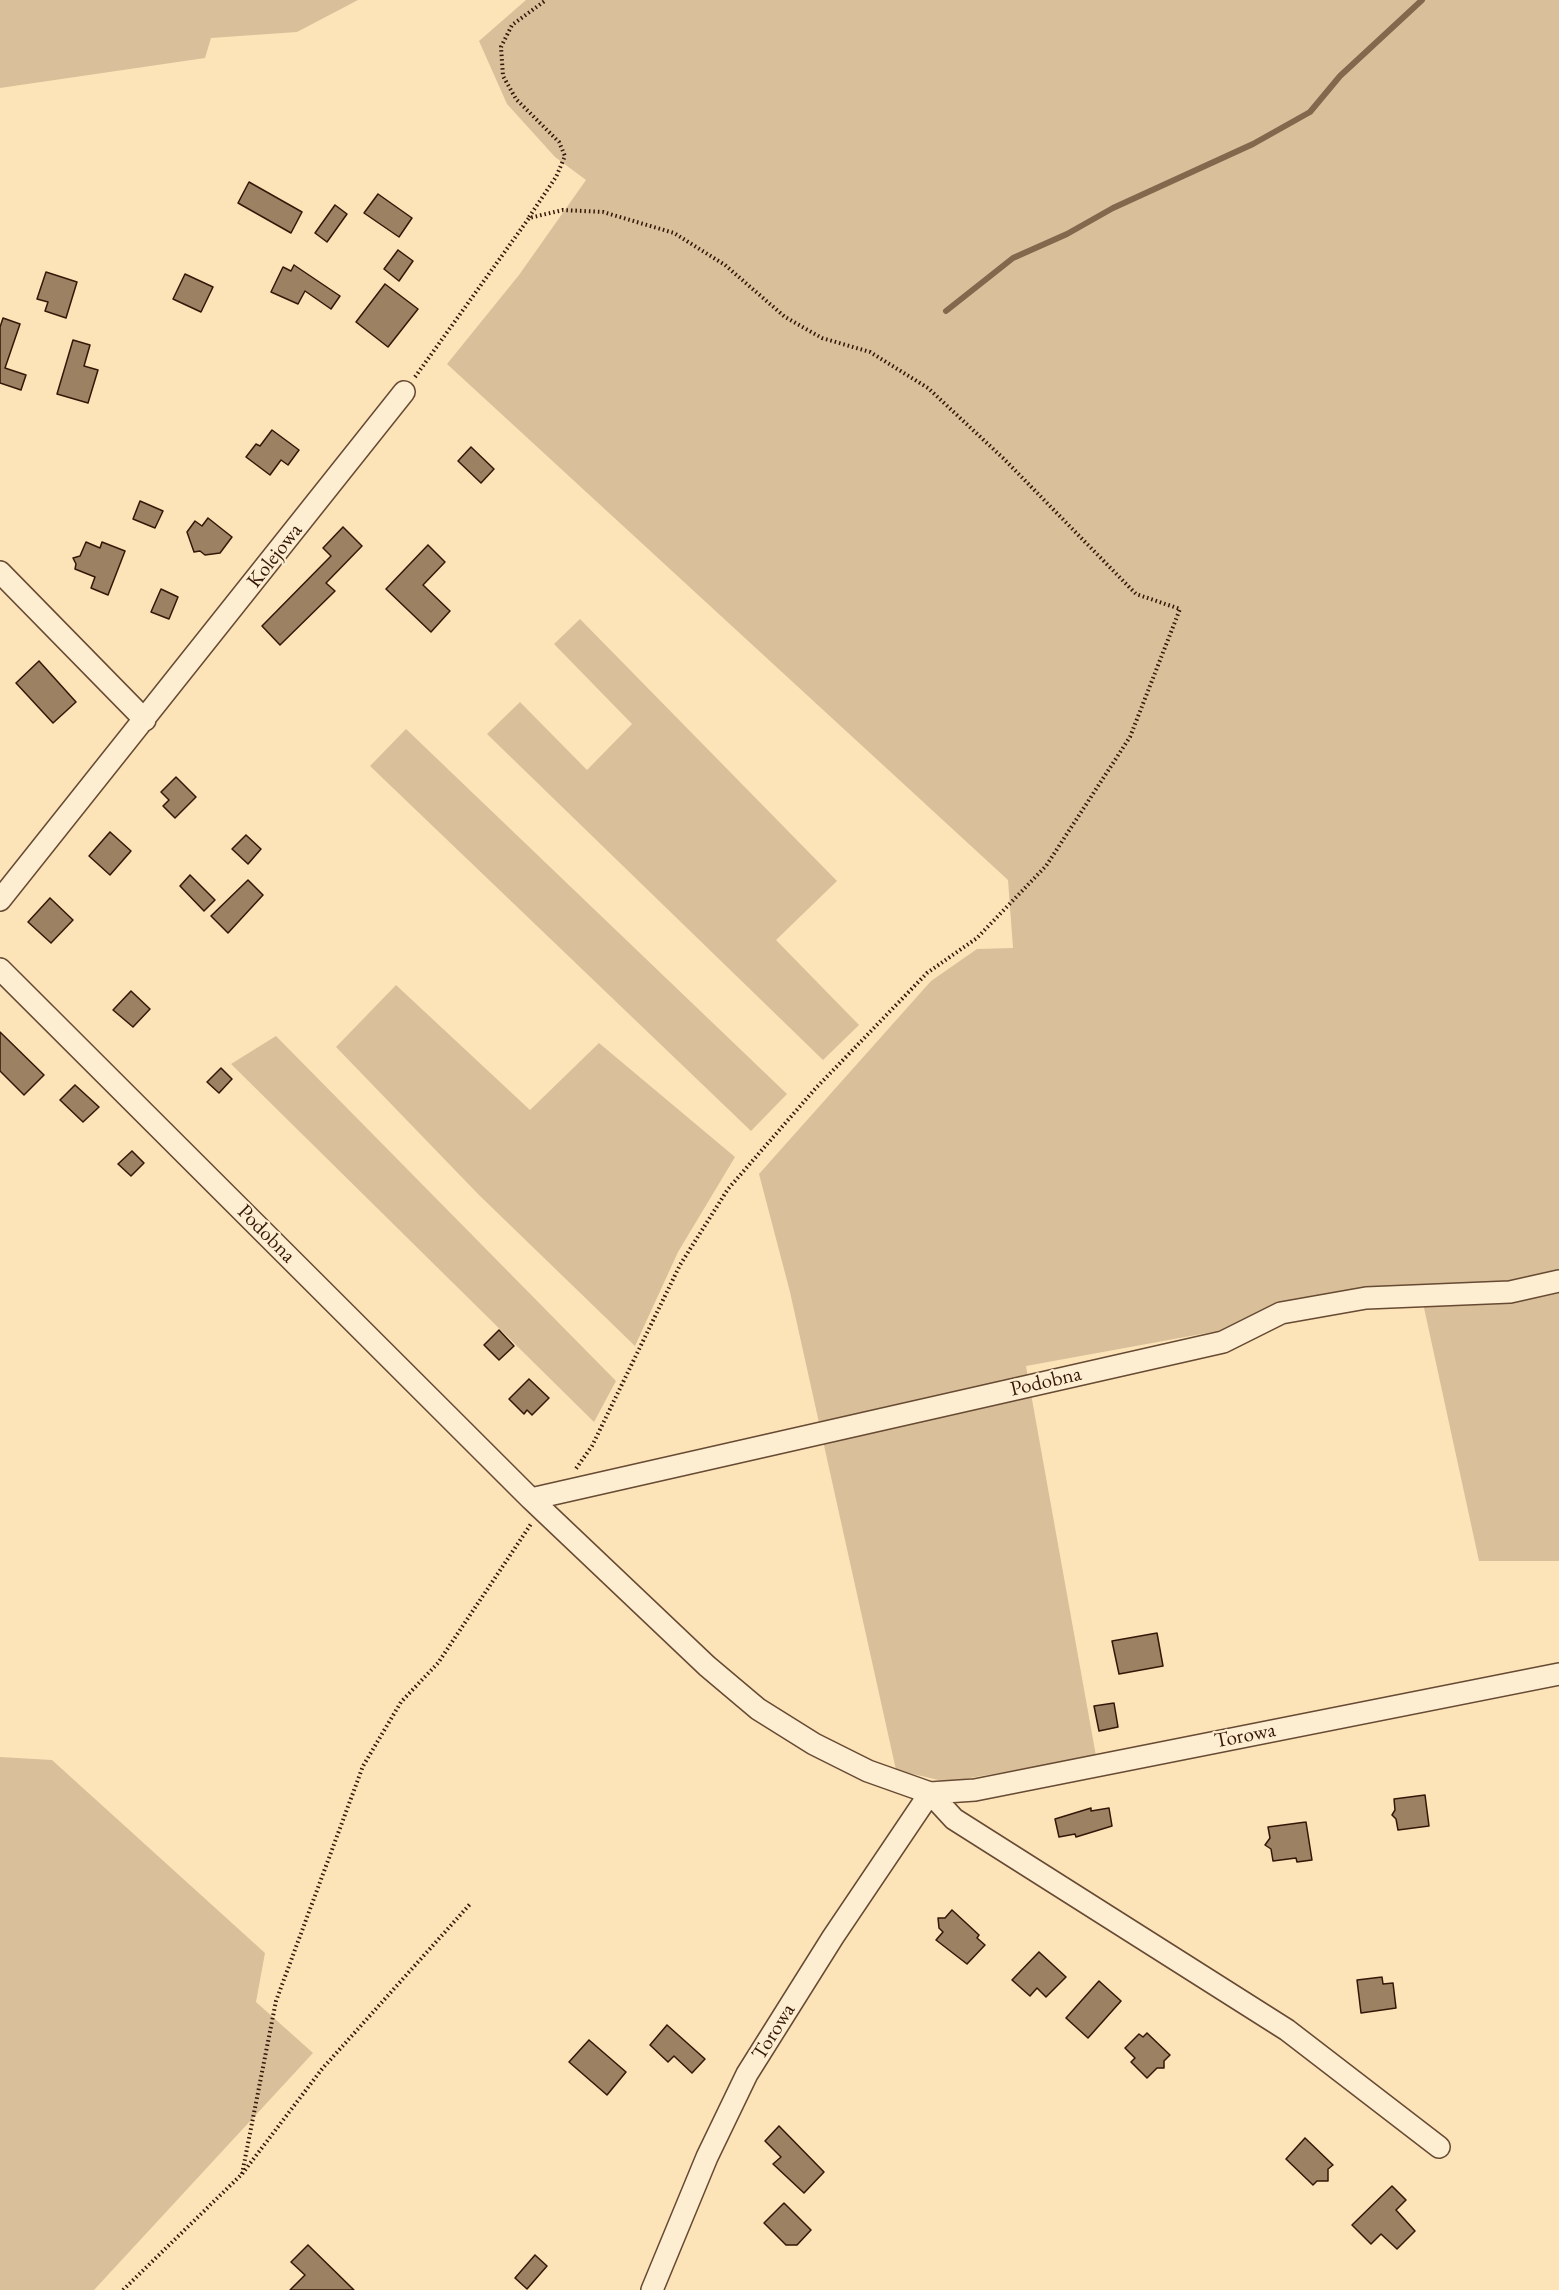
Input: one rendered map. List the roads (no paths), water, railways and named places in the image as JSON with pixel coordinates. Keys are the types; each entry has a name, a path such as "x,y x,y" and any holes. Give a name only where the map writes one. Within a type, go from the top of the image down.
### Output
{"street":[{"name":"Kolejowa","path":"0,900 404,392"},
{"path":"0,572 145,720"},
{"name":"Podobna","path":"0,969 537,1504 706,1666 758,1709 814,1744 868,1772 930,1793"},
{"name":"Podobna","path":"537,1504 559,1492 1223,1342 1281,1313 1366,1298 1510,1292 1559,1281"},
{"name":"Torowa","path":"652,2290 707,2157 747,2074 833,1937 930,1793 975,1790 1559,1674"},
{"path":"930,1793 954,1819 1287,2030 1439,2147"}],"waterway":[{"path":"946,311 1013,258 1067,234 1113,208 1253,144 1310,112 1340,76 1422,0"}]}
